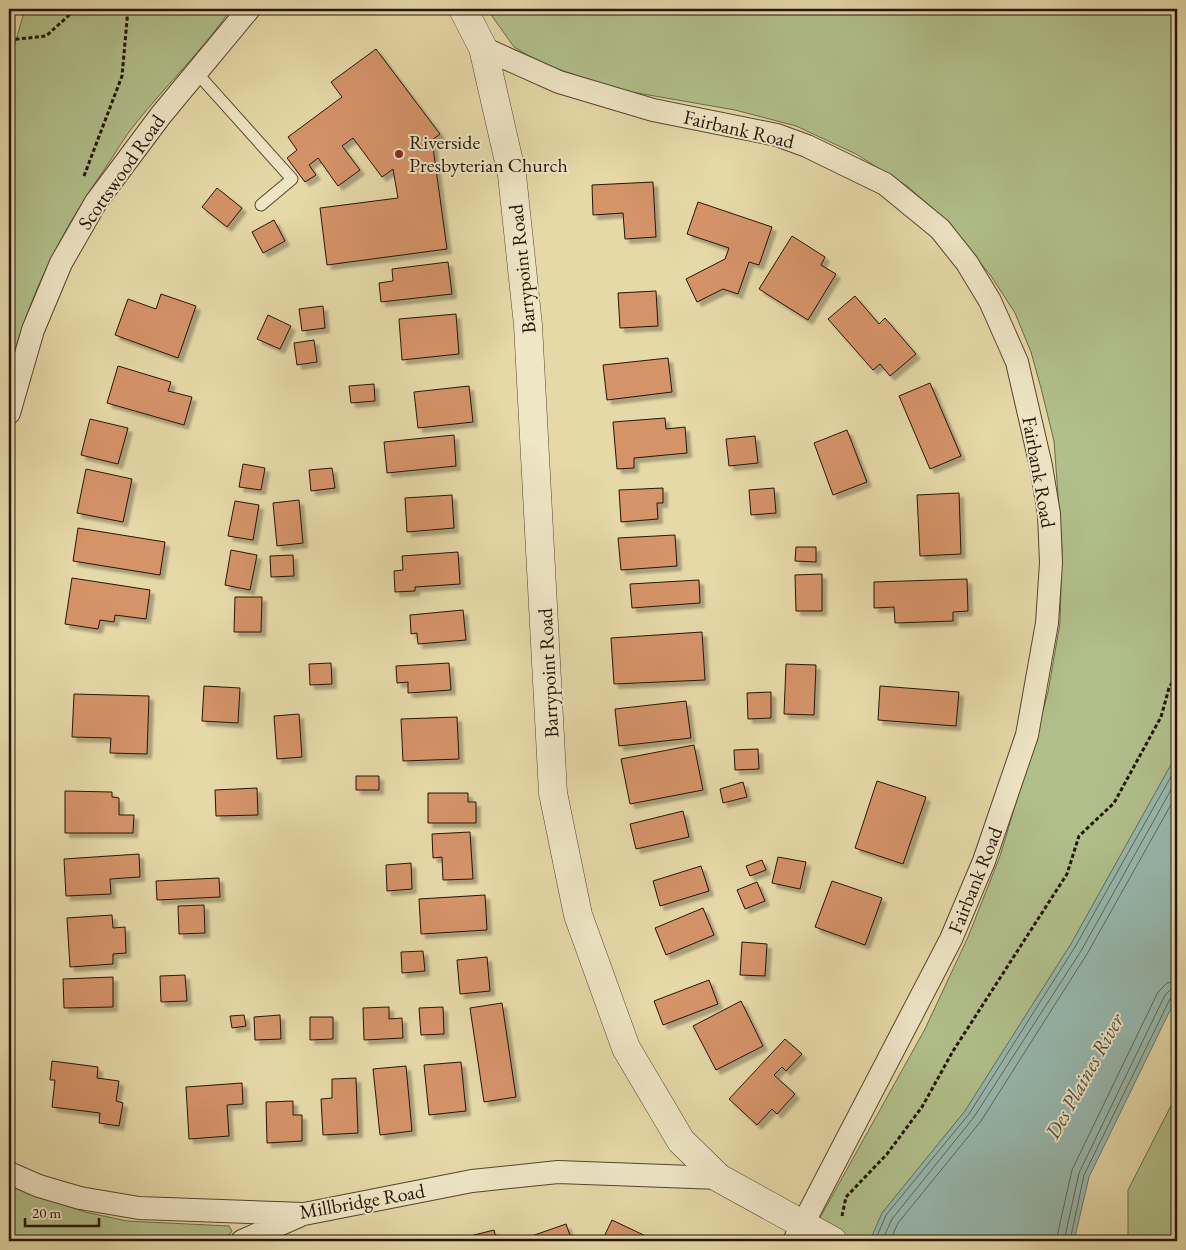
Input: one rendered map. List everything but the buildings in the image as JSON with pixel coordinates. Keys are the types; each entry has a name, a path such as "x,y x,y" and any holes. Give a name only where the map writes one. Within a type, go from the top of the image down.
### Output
{"street":[{"name":"Scottswood Road","path":"9,413 33,330 61,263 96,202 161,115 249,9"},
{"name":"Barrypoint Road","path":"463,9 483,48 512,175 528,326 553,793 576,905 626,1048 681,1141 719,1178 798,1233 831,1240"},
{"name":"Fairbank Road","path":"483,48 559,82 615,99 653,110 777,135 808,146 885,184 940,229 967,263 990,301 1017,362 1042,466 1049,514 1050,544 1047,623 1027,735 984,861 952,938 798,1233"},
{"name":"Millbridge Road","path":"9,1173 39,1186 80,1198 139,1208 304,1214 472,1181 558,1172 719,1178"},
{"path":"242,1241 304,1214"}],"lane":[{"path":"196,72 292,179 261,204"}],"path":[{"path":"9,40 46,36 76,9"},
{"path":"96,202 78,190 122,76 128,9"},
{"path":"831,1240 840,1224 846,1197 886,1154 922,1107 953,1051 1067,874 1079,836 1114,803 1161,717 1168,688 1177,674"}],"green space":[{"path":"25,9 231,9 209,39 132,128 74,216 48,264 37,290 17,343 9,371 9,64"},
{"path":"487,9 1177,9 1177,754 1071,944 965,1111 882,1213 870,1241 807,1241 925,1029 968,937 1000,856 1048,692 1060,623 1062,548 1054,441 1031,352 1015,313 991,276 944,218 907,186 856,154 796,126 735,110 620,90 543,64 514,47"},
{"path":"1177,1094 1177,1241 1128,1241 1128,1190"},
{"path":"9,1186 85,1212 127,1221 229,1226 232,1231 216,1241 9,1241"}],"water":[{"name":"Des Plaines River","path":"1177,754 1177,996 1089,1177 1074,1241 870,1241 882,1213 965,1111 1071,944"}],"place":[{"name":"Riverside Presbyterian Church","path":"399,154"}]}
